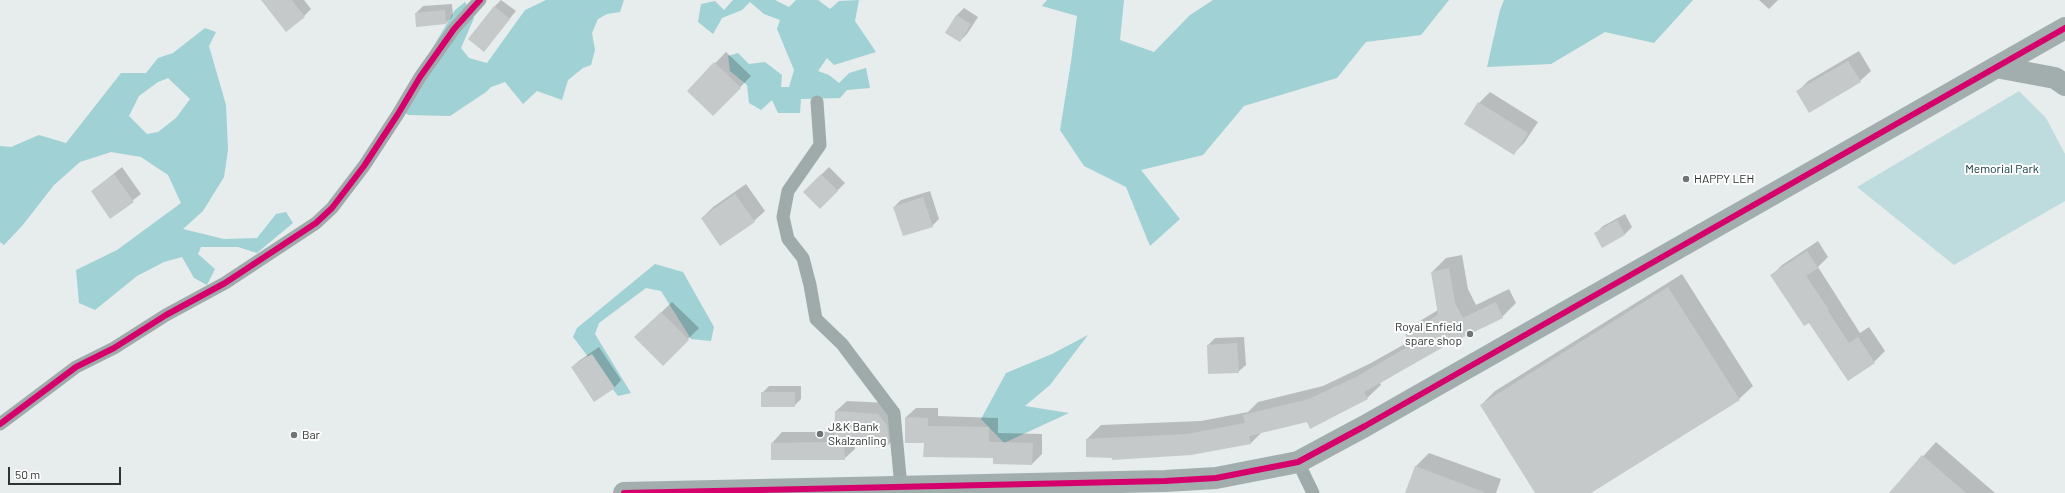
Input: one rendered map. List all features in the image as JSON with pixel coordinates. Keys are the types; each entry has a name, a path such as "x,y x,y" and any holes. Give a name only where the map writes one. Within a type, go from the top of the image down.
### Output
{"highway":[{"path":"624,493 846,491 901,487 1095,488 1216,478 1298,462 1379,418 2065,28"},
{"path":"1996,67 2055,78 2065,86"}],"street":[{"path":"0,424 76,367 114,348 166,315 225,283 316,223 332,208 364,166 420,77 454,29 480,0"},
{"path":"817,102 820,145 788,191 783,217 788,239 804,258 816,319 842,344 894,413 901,487"},
{"path":"1298,462 1313,493"}],"green space":[{"name":"Memorial Park","path":"2019,91 2046,118 2065,154 2065,201 1954,265 1857,187"}],"shaded area":[{"path":"546,0 624,0 620,12 607,14 598,19 592,33 595,50 591,65 583,68 568,80 562,100 537,91 523,104 505,82 491,87 450,116 408,115 398,106 455,10 465,2 474,18 461,48 469,58 487,63 525,10"},
{"path":"733,0 775,0 789,7 796,0 818,0 830,9 839,1 859,0 855,21 876,52 834,65 827,58 818,71 829,75 839,83 849,73 866,68 870,88 847,90 840,98 801,99 800,113 778,113 772,100 761,110 749,103 747,85 730,71 728,56 738,53 749,64 765,62 782,75 781,87 789,87 794,70 777,29 780,20 764,14 750,2 742,10 722,18 713,34 698,22 701,4 715,1 724,10"},
{"path":"1047,0 1124,0 1120,40 1154,52 1190,15 1213,0 1449,0 1421,35 1366,42 1337,78 1244,106 1203,155 1141,170 1180,219 1150,246 1126,187 1084,166 1060,130 1077,16 1042,6"},
{"path":"1504,0 1693,0 1654,43 1605,32 1551,64 1487,67 1500,10"},
{"path":"205,28 216,32 209,46 226,105 228,150 224,177 203,211 183,229 224,239 257,238 276,214 286,212 293,223 257,253 238,247 201,247 198,254 215,269 207,285 194,278 182,257 164,262 137,276 95,310 79,303 76,270 117,250 181,203 168,175 141,157 111,152 80,162 54,185 22,226 4,245 0,242 0,146 11,147 39,135 66,143 121,73 146,73 158,58 173,53","holes":["168,78 190,99 176,118 158,132 147,134 129,116 139,96 158,82"]},
{"path":"655,264 683,272 714,327 711,341 691,339 661,291 646,288 599,323 595,334 631,393 618,396 573,337 577,328"},
{"path":"1088,335 1050,385 1025,406 1069,413 1004,443 981,419 1006,373 1052,354"}],"building":[{"path":"261,0 292,0 305,17 286,32"},
{"path":"494,6 510,19 484,52 468,39"},
{"path":"445,10 446,24 416,27 415,13"},
{"path":"956,15 971,24 960,42 945,33"},
{"path":"1848,61 1861,82 1809,113 1796,91"},
{"path":"714,62 741,88 713,116 687,91"},
{"path":"1478,102 1528,133 1514,155 1464,124"},
{"path":"114,174 134,202 110,219 91,191"},
{"path":"821,174 838,191 820,209 803,192"},
{"path":"735,194 755,222 720,246 701,218"},
{"path":"923,197 933,227 903,236 893,207"},
{"path":"1617,220 1625,235 1602,248 1594,233"},
{"path":"1807,251 1818,268 1806,276 1849,343 1858,337 1875,363 1848,381 1809,323 1804,326 1770,275"},
{"path":"1449,268 1455,303 1463,318 1496,302 1503,318 1447,345 1364,392 1368,399 1310,429 1307,422 1249,436 1251,444 1191,455 1112,460 1112,458 1086,457 1086,439 1187,434 1245,423 1243,415 1309,399 1356,377 1411,345 1405,335 1438,315 1431,272"},
{"path":"1668,287 1740,400 1591,493 1535,493 1480,405"},
{"path":"661,312 689,340 663,366 634,337"},
{"path":"1237,343 1239,373 1208,374 1207,345"},
{"path":"592,354 615,388 594,402 571,367"},
{"path":"761,392 795,392 795,407 761,407"},
{"path":"835,411 878,414 887,425 889,443 887,443 887,448 844,445 845,460 771,460 771,443 834,442"},
{"path":"905,417 928,418 928,426 989,427 989,442 1033,443 1032,465 993,464 993,458 923,457 924,443 905,443"},
{"path":"1922,455 1966,493 1889,493"},
{"path":"1415,466 1484,492 1405,493"}],"cycle path":[{"path":"0,424 76,367 114,348 166,315 225,283 316,223 332,208 364,166 420,77 454,29 480,0"},
{"path":"624,493 1165,481 1216,478 1298,462 1365,426 2065,28"}],"place":[{"name":"HAPPY LEH","path":"1686,179"},
{"name":"Royal Enfield spare shop","path":"1470,334"},
{"name":"J&K Bank Skalzanling","path":"820,434"},
{"name":"Bar","path":"294,435"}]}
